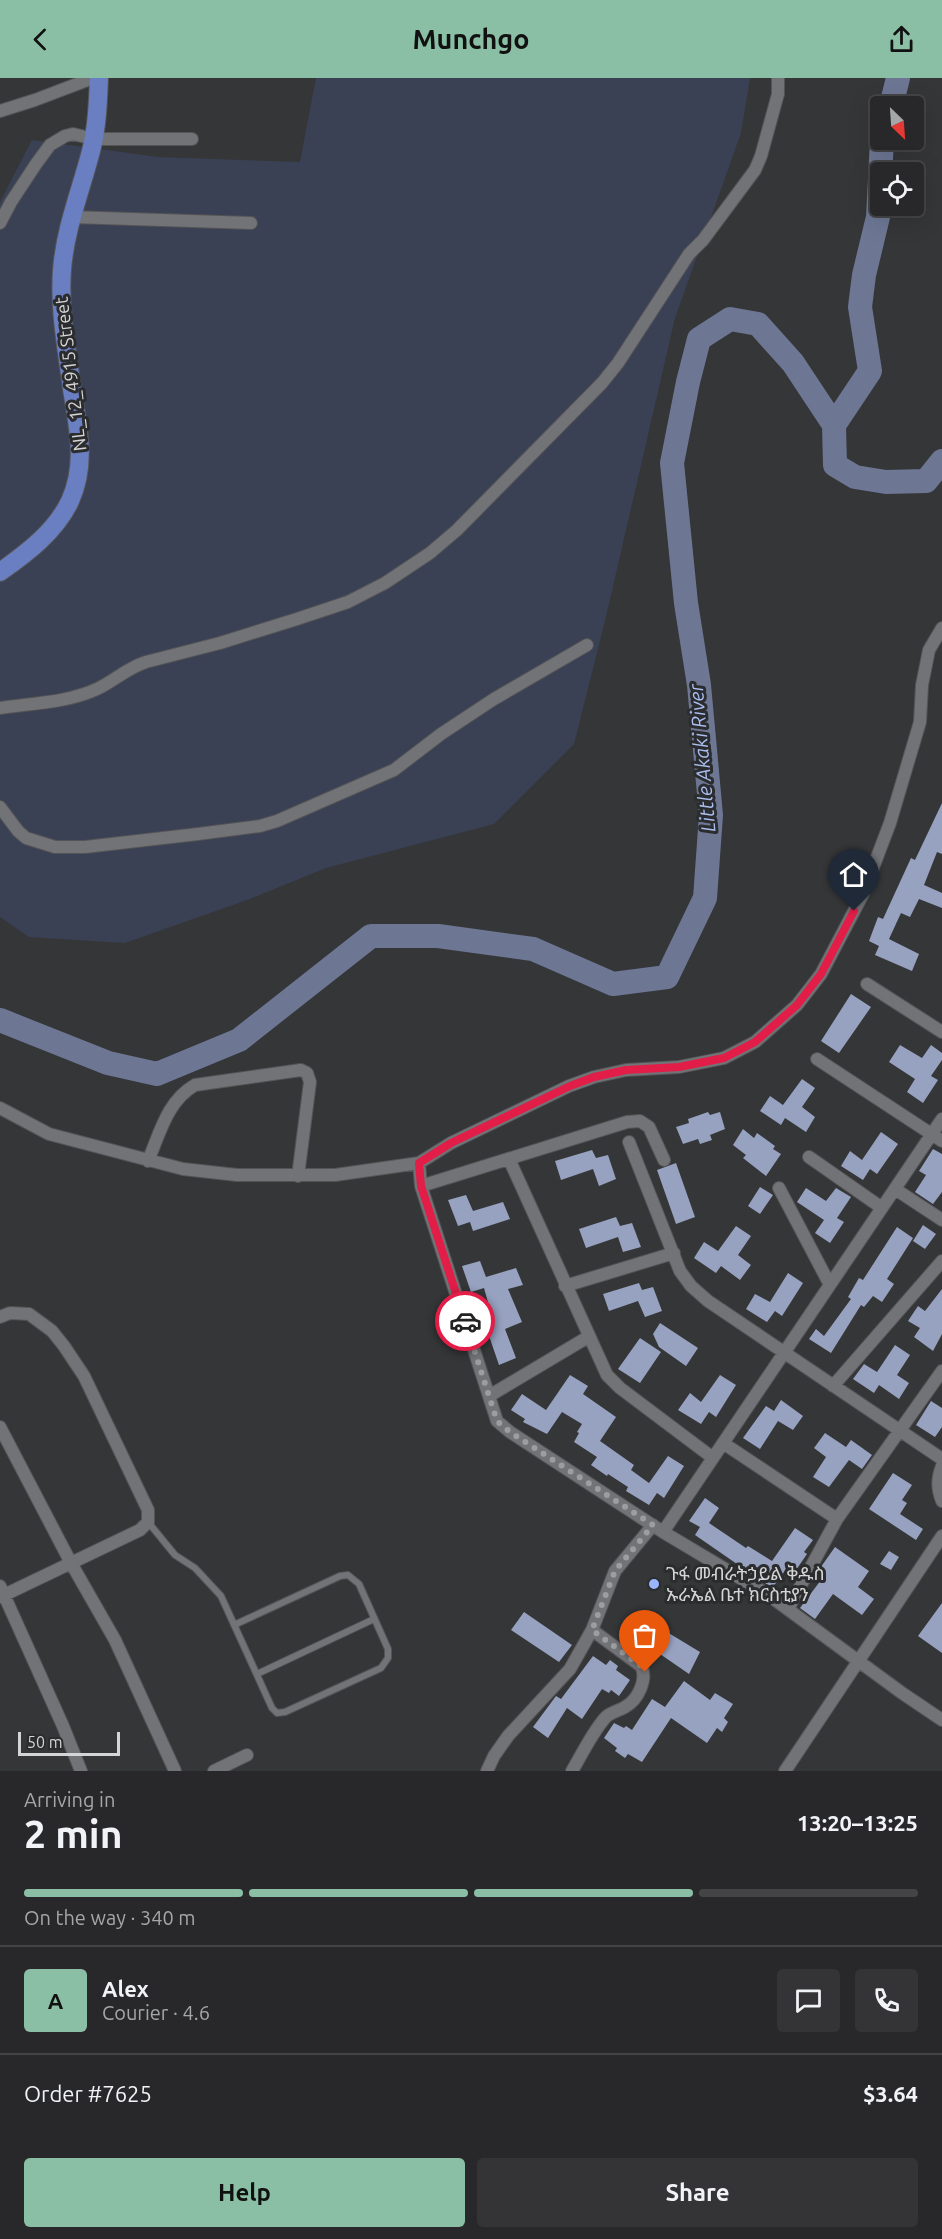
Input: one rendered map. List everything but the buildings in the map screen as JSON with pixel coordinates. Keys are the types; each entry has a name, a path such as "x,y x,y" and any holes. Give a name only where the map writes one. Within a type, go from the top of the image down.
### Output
{"main road":[{"name":"NL_12_4915 Street","path":"0,563 32,538 47,521 61,502 72,468 74,447 55,310 55,271 57,249 89,137 92,78"},
{"name":"NL_12_4915 Street","path":"0,572 37,543 56,522 69,503 79,472 81,447 64,334 61,293 64,249 89,137 99,78"}],"street":[{"path":"0,111 92,78"},
{"path":"0,708 57,702 79,696 108,684 134,666 220,643 348,602 385,583 430,553 457,530 602,383 618,363 689,254 703,240 755,170 778,94 778,78"},
{"path":"0,223 11,202 50,145 65,136 192,139"},
{"path":"72,217 251,223"},
{"path":"0,1108 49,1134 183,1169 237,1175 335,1175 419,1163 451,1143 570,1086 594,1077 626,1070 679,1067 724,1058 755,1042 797,1005 821,974 867,884 890,823 920,722 922,685 929,650 942,628"},
{"path":"0,809 26,838 55,847 85,847 164,838 277,821 394,770 441,734 494,699 587,645"},
{"path":"867,984 942,1032"},
{"path":"817,1059 937,1138"},
{"path":"148,1161 173,1104 195,1085 301,1070 307,1073 310,1082 298,1176"},
{"path":"488,1771 494,1756 508,1736 570,1669 592,1630 615,1571 658,1529 694,1489 895,1189 937,1138 942,1119"},
{"path":"421,1186 627,1122 640,1121 649,1127 664,1160"},
{"path":"629,1142 680,1271 691,1287 708,1301 942,1460"},
{"path":"809,1157 882,1208"},
{"path":"509,1159 607,1376 713,1458"},
{"path":"419,1163 421,1186 497,1421 510,1432 658,1529 767,1594 942,1720"},
{"path":"779,1188 830,1285"},
{"path":"895,1189 942,1220"},
{"path":"565,1286 674,1253"},
{"path":"833,1386 942,1260"},
{"path":"0,1317 10,1313 29,1314 52,1331 64,1346 84,1376 148,1510 148,1522 140,1530 1,1593 63,1726 81,1771"},
{"path":"489,1396 588,1337"},
{"path":"788,1609 837,1519 942,1371"},
{"path":"0,1427 71,1563 115,1640 175,1771"},
{"path":"723,1443 837,1519"},
{"path":"942,1466 938,1475 938,1491 942,1501"},
{"path":"786,1771 942,1536"},
{"path":"572,1771 606,1716 627,1706 638,1692 645,1672 641,1666 592,1630"},
{"path":"214,1771 247,1755"}],"lane":[{"path":"148,1522 175,1555 195,1568 221,1596 234,1625 273,1708 277,1713 285,1712 381,1668 388,1658 388,1649 359,1584 348,1575 340,1576 234,1625"},
{"path":"257,1674 374,1619"}],"shaded area":[{"path":"316,78 750,78 741,133 675,318 574,744 494,824 326,868 247,900 125,943 29,937 0,917 0,202 32,140 158,157 300,162"}],"waterway":[{"path":"894,96 898,78"},
{"path":"834,425 870,371 860,307 864,275 878,217 881,150"},
{"name":"Little Akaki River","path":"0,1020 108,1063 157,1074 239,1040 371,936 438,936 533,949 613,984 667,977 705,898 711,815 699,685 686,603 672,463 699,339 730,319 758,324 793,363 834,425 835,465 855,477 886,482 926,481 942,461"}],"way so far":[{"path":"465,1321 497,1421 510,1432 653,1525 615,1571 592,1630 641,1666 645,1672"}],"place":[{"name":"ጉፋ መብራትኃይል ቅዱስ ኡራኤል ቤተ ክርስቲያን","path":"654,1584"}],"route":[{"path":"465,1321 421,1186 419,1163 451,1143 570,1086 594,1077 626,1070 679,1067 724,1058 755,1042 797,1005 821,974 854,911"}]}
